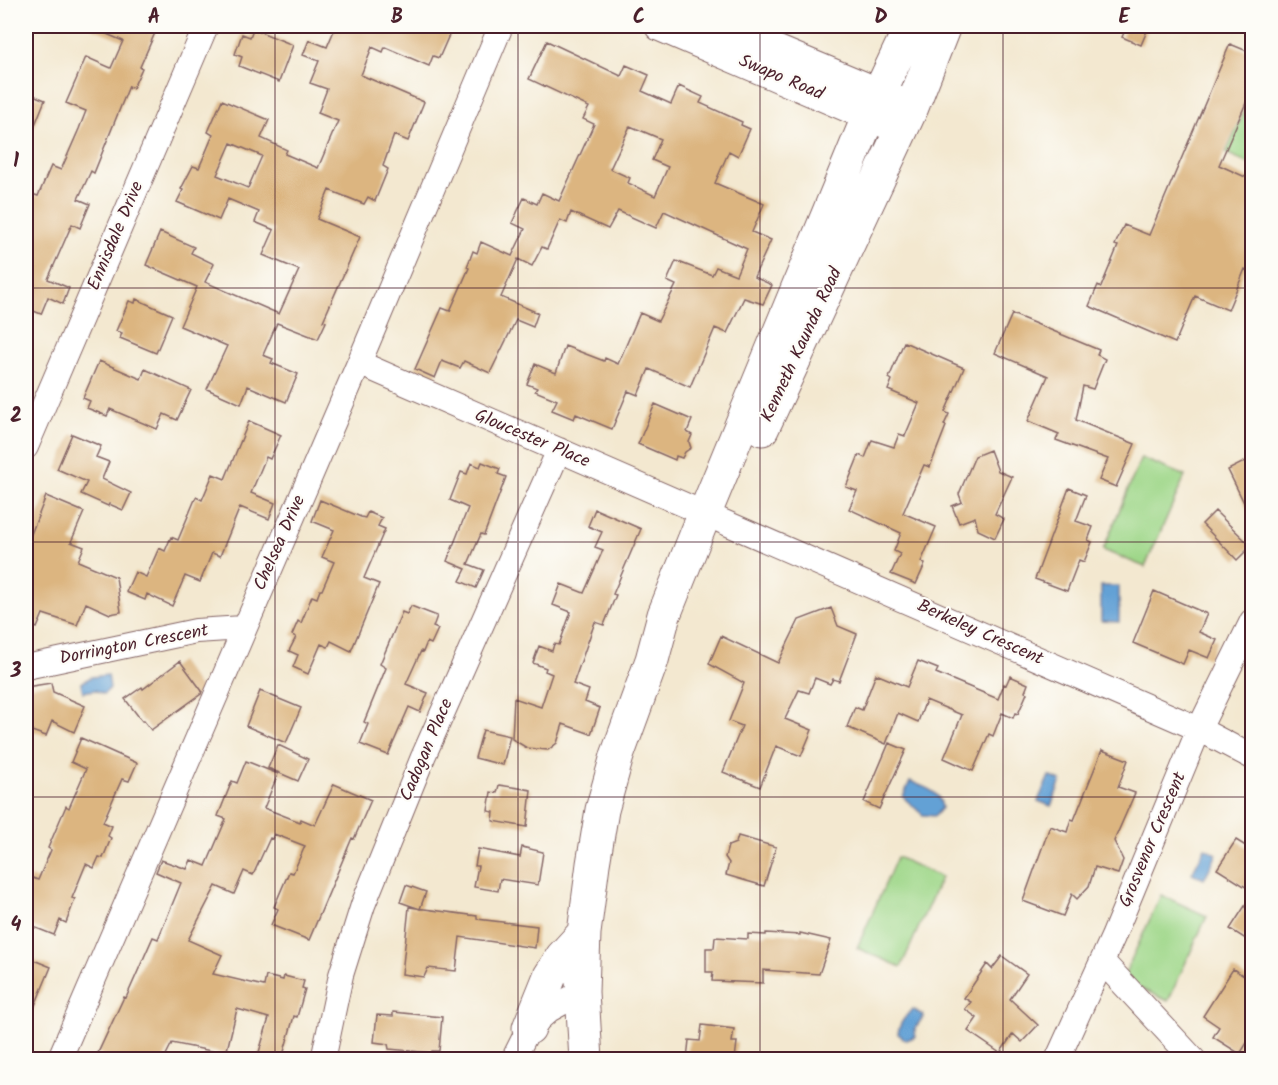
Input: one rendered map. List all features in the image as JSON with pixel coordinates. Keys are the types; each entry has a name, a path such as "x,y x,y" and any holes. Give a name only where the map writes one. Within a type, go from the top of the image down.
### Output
{"main road":[{"name":"Kenneth Kaunda Road","path":"712,517 874,104 911,26"},
{"name":"Kenneth Kaunda Road","path":"586,1059 582,992 584,933 592,864 602,810 631,713 652,660 664,615 907,119 944,26"},
{"path":"529,1028 550,975 562,957 584,933"}],"street":[{"name":"Ennisdale Drive","path":"26,447 206,26"},
{"name":"Chelsea Drive","path":"59,1059 359,363 501,26"},
{"name":"Swapo Road","path":"660,26 874,104"},
{"name":"Swapo Road","path":"718,26 907,119"},
{"name":"Gloucester Place","path":"359,363 712,517"},
{"name":"Cadogan Place","path":"323,1059 341,975 363,905 423,757 559,450"},
{"name":"Berkeley Crescent","path":"712,517 1199,729 1252,757"},
{"name":"Grosvenor Crescent","path":"1057,1059 1102,961 1199,729 1252,621"},
{"name":"Dorrington Crescent","path":"26,667 196,631 243,628"},
{"path":"1102,961 1194,1059"},
{"path":"513,1059 529,1028 549,1010 582,992"}],"green space":[{"path":"1252,94 1252,165 1226,153"},
{"path":"1141,458 1185,476 1145,567 1103,550"},
{"path":"897,857 941,877 901,967 857,948"},
{"path":"1161,895 1207,916 1168,1001 1122,980"}],"water":[{"path":"1101,586 1119,586 1119,622 1101,621"},
{"path":"108,675 110,688 104,694 95,690 83,692 81,683 91,677"},
{"path":"1049,776 1061,781 1051,806 1038,801"},
{"path":"910,781 931,790 938,797 942,808 935,816 923,815 903,797"},
{"path":"1205,848 1217,854 1204,879 1192,873"},
{"path":"913,1009 924,1016 915,1028 915,1037 906,1040 898,1034 903,1020"}],"building":[{"path":"88,26 158,26 133,88 129,86 94,173 91,171 78,199 90,204 80,228 72,224 48,279 69,288 63,304 48,297 41,314 26,308 26,209 32,194 38,196 51,166 61,170 79,129 86,111 66,103 86,57 111,68 123,41"},
{"path":"336,26 453,26 439,58 433,56 429,66 385,47 383,52 372,47 361,75 424,102 408,141 394,135 383,166 388,169 375,201 368,197 364,204 329,190 317,219 360,237 323,321 326,322 318,339 277,323 263,355 273,359 271,363 298,374 286,402 248,386 241,404 207,389 227,346 180,326 197,287 146,265 160,232 194,247 191,253 214,264 205,282 279,314 299,270 263,255 274,230 255,222 259,212 228,199 219,220 177,202 193,166 199,168 213,135 208,132 222,100 269,120 261,138 287,150 285,154 318,168 338,121 318,113 327,89 310,83 319,61 303,55 309,40 327,47","holes":["231,143 262,156 248,188 217,175"]},
{"path":"1127,26 1149,26 1141,45 1122,37"},
{"path":"253,29 293,45 279,82 239,66 242,57 235,54 242,34 250,37"},
{"path":"547,41 621,76 626,65 649,75 642,91 671,104 679,86 703,97 700,103 742,122 741,125 750,129 738,156 729,151 715,183 764,204 752,232 771,240 754,277 772,285 763,304 744,298 727,333 715,328 690,387 649,369 638,395 628,391 612,429 576,414 574,419 552,410 557,400 535,391 537,388 527,384 535,364 556,373 565,346 618,364 640,313 658,321 676,285 667,281 676,261 712,275 716,267 736,275 747,249 664,211 656,228 618,211 608,229 571,212 567,223 560,220 547,249 542,247 532,266 518,259 501,297 538,313 533,327 516,320 490,373 464,361 460,368 442,361 435,378 415,369 442,308 450,311 469,268 467,267 473,251 477,253 481,242 512,256 525,229 512,223 524,198 537,204 542,193 559,201 594,124 583,119 589,107 529,79","holes":["630,126 661,139 652,160 668,167 655,196 628,183 630,178 610,169"]},
{"path":"1230,44 1252,53 1252,89 1219,165 1252,180 1252,272 1245,269 1228,310 1195,296 1175,343 1089,306 1098,285 1101,287 1124,225 1149,235"},
{"path":"26,92 45,100 26,147"},
{"path":"136,299 172,315 156,353 120,338 122,333 116,331 129,301 135,303"},
{"path":"1012,314 1099,350 1097,355 1105,359 1093,389 1083,386 1076,420 1135,444 1116,487 1099,480 1108,459 1056,440 1059,434 1028,421 1048,376 995,353"},
{"path":"904,342 964,368 945,412 949,414 944,425 946,426 930,467 924,465 903,513 936,527 921,562 925,564 916,584 891,574 900,554 894,551 901,533 849,509 857,491 846,487 859,455 865,458 872,440 894,447 899,434 905,436 919,403 888,390 892,380 889,378"},
{"path":"99,361 141,379 145,369 191,390 177,420 164,414 157,429 110,409 107,416 87,408 90,401 83,398"},
{"path":"655,404 692,420 687,432 692,435 689,442 691,448 682,458 676,456 675,460 638,444"},
{"path":"249,421 281,435 270,459 266,457 251,493 275,503 269,519 240,507 220,556 212,553 200,582 185,576 172,606 147,594 145,600 126,592 135,572 146,577 159,548 165,551 171,537 178,540 196,497 202,500 213,474 225,479"},
{"path":"72,434 101,446 96,457 109,462 102,479 131,493 123,510 81,494 87,482 57,469"},
{"path":"990,450 998,471 1012,477 995,514 1004,519 995,538 978,530 975,517 959,523 952,506 962,502 959,494 975,456"},
{"path":"1252,458 1252,519 1228,470"},
{"path":"482,462 500,469 498,474 506,477 484,535 481,534 468,564 484,570 476,588 460,581 466,569 447,561 468,508 450,500 461,472 467,474 471,463 480,467"},
{"path":"1069,488 1086,495 1076,521 1093,527 1088,540 1092,542 1084,562 1079,560 1067,591 1035,579"},
{"path":"46,496 84,512 71,542 84,547 78,561 116,577 121,612 110,614 86,603 77,625 43,614 37,628 26,623 26,547"},
{"path":"320,500 361,517 365,518 368,512 382,518 378,526 385,529 364,578 379,584 351,651 331,641 328,647 321,644 308,674 293,667 298,655 289,651 296,637 292,635 298,621 301,623 312,596 317,598 322,590 334,562 322,557 334,530 312,521"},
{"path":"595,509 641,529 613,594 616,595 604,625 595,622 573,684 589,690 585,702 600,708 591,734 563,724 557,743 548,750 527,748 512,739 514,698 541,707 552,674 545,671 546,668 533,663 539,646 552,651 554,644 559,645 571,612 553,605 561,584 584,593 603,550 595,547 602,532 588,526"},
{"path":"1215,511 1251,546 1237,560 1202,524"},
{"path":"1154,591 1207,614 1199,632 1217,640 1209,658 1189,650 1183,664 1133,643"},
{"path":"411,606 437,616 433,627 438,629 431,644 427,642 423,652 421,651 406,684 428,693 420,712 409,707 388,755 360,744 368,724 364,722 386,668 380,664 402,612 407,614"},
{"path":"831,608 838,626 857,634 839,681 833,679 830,684 815,678 809,693 799,690 785,719 812,730 801,756 776,746 760,787 723,772 742,726 729,721 744,683 709,664 721,636 778,663 799,620"},
{"path":"180,661 202,691 201,694 151,730 125,699 142,687 143,689"},
{"path":"918,661 938,669 936,673 998,699 1010,676 1028,684 1025,692 1027,693 1018,714 1015,713 1013,718 1002,713 993,736 989,734 973,771 944,758 962,715 926,700 918,722 898,713 886,744 847,727 855,707 862,710 876,674 907,687"},
{"path":"51,683 53,692 85,706 74,732 52,721 46,736 26,729 26,687"},
{"path":"260,691 301,708 286,743 246,726"},
{"path":"483,730 510,736 503,765 475,758"},
{"path":"81,738 137,763 129,781 122,779 103,822 112,826 108,836 111,838 103,858 99,857 94,868 86,864 72,898 75,899 66,923 60,920 54,935 26,924 26,888 30,877 38,880 51,850 48,848 66,806 69,808 86,769 71,762"},
{"path":"889,743 906,750 879,809 864,802"},
{"path":"278,745 308,759 298,781 268,768"},
{"path":"1102,750 1128,760 1118,787 1135,793 1114,841 1123,860 1118,874 1095,867 1089,886 1077,899 1072,894 1063,916 1023,901 1050,826 1067,832"},
{"path":"246,761 278,774 264,808 300,822 301,819 315,825 334,784 371,800 354,839 352,838 309,940 271,925 278,909 274,907 289,872 293,873 305,846 274,834 253,875 244,871 234,894 216,886 188,940 222,955 213,974 264,986 266,976 283,980 284,976 304,981 302,988 305,989 297,1017 294,1016 282,1059 257,1059 269,1018 237,1009 226,1054 172,1043 164,1059 111,1059 98,1053 153,937 158,939 181,883 156,872 161,860 187,869 191,860 206,866 226,819 218,816 232,781 237,783"},
{"path":"499,785 531,790 527,827 493,821 494,812 488,811 491,792 497,793"},
{"path":"738,836 776,847 764,886 726,875 729,863 725,857 728,846 736,843"},
{"path":"1236,840 1252,850 1252,891 1217,869"},
{"path":"522,847 543,852 538,885 500,879 498,891 474,887 478,849 520,857"},
{"path":"406,885 426,892 420,909 400,902"},
{"path":"1252,895 1252,943 1230,929"},
{"path":"409,907 477,916 477,919 537,926 535,948 460,937 456,971 428,968 424,977 402,974"},
{"path":"766,933 800,935 800,933 831,940 819,974 763,970 763,983 712,981 713,972 706,972 706,948 714,948 715,937 748,939 748,934 766,935"},
{"path":"1002,956 1027,974 1010,999 1038,1025 1022,1042 1013,1034 1000,1053 968,1031 977,1018 965,1009 971,1002 964,998 987,964 992,969"},
{"path":"26,957 51,967 26,1027"},
{"path":"1233,969 1252,981 1246,994 1252,998 1252,1035 1240,1054 1213,1037 1219,1027 1203,1016"},
{"path":"393,1012 442,1017 439,1051 432,1051 432,1053 389,1049 388,1044 374,1042 377,1015 393,1016"},
{"path":"702,1025 734,1029 732,1042 737,1042 735,1059 687,1059 689,1040 700,1041"}]}
